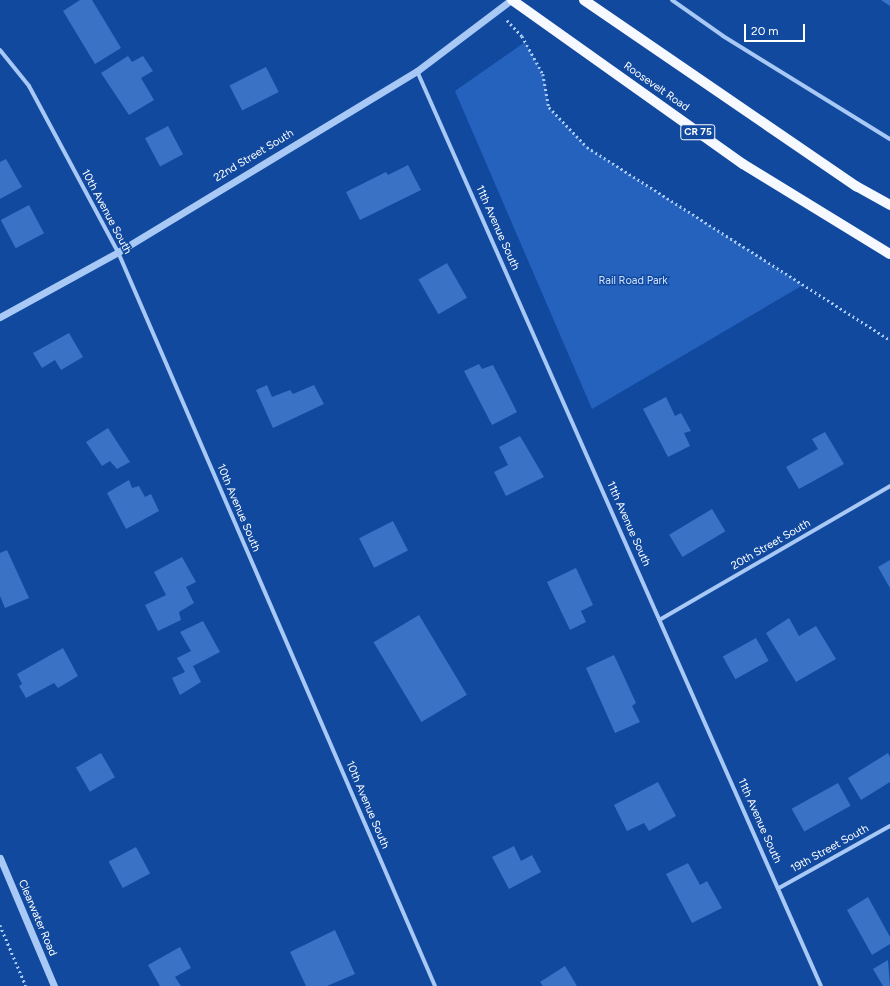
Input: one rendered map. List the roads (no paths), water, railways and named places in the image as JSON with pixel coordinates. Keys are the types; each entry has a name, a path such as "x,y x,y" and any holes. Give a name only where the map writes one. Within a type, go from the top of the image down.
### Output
{"main road":[{"name":"Roosevelt Road","path":"511,0 743,164 890,254"},
{"path":"584,0 856,186 890,205"}],"street":[{"name":"22nd Street South","path":"0,317 118,252 417,71 511,0"},
{"path":"672,0 723,36 890,139"},
{"name":"10th Avenue South","path":"0,50 29,86 118,252 435,986"},
{"name":"11th Avenue South","path":"417,71 661,619 779,888 820,986"},
{"name":"20th Street South","path":"661,619 890,486"},
{"name":"19th Street South","path":"779,888 890,826"},
{"name":"Clearwater Road","path":"1,861 54,986"}],"park label":[{"name":"Rail Road Park","path":"633,281"}]}
